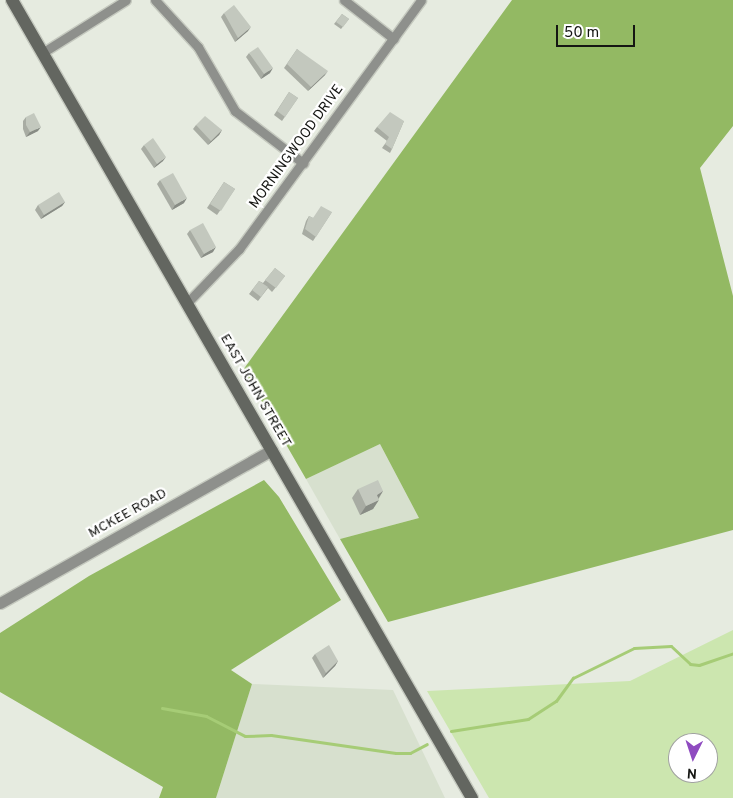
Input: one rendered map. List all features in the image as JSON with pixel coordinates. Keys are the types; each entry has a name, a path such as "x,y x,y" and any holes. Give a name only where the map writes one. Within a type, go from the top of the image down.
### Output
{"main road":[{"name":"EAST JOHN STREET","path":"12,0 472,798"}],"street":[{"path":"42,53 126,0"},
{"path":"155,0 198,47 235,111 303,163"},
{"path":"344,0 394,39"},
{"name":"MORNINGWOOD DRIVE","path":"187,303 239,249 421,0"},
{"name":"MCKEE ROAD","path":"0,603 272,450"}],"shaded area":[{"path":"380,444 419,518 340,539 306,479"},
{"path":"252,684 393,690 445,798 216,798"}],"green space":[{"path":"512,0 733,0 733,126 700,168 733,296 733,530 388,622 340,539 419,518 380,444 306,479 243,370"},
{"path":"264,480 279,497 341,600 231,670 252,684 216,798 159,798 163,787 0,692 0,633 89,576"},
{"path":"733,630 733,798 489,798 427,691 630,681"}],"building":[{"path":"234,5 251,27 238,38 224,13"},
{"path":"342,14 349,19 343,27 336,22"},
{"path":"258,47 273,68 264,74 249,53"},
{"path":"297,49 328,71 311,87 287,64"},
{"path":"289,92 298,98 285,117 277,111"},
{"path":"390,112 404,121 392,149 385,144 389,137 377,127"},
{"path":"34,113 41,127 30,132 26,125 26,117"},
{"path":"205,116 222,130 211,141 196,125"},
{"path":"153,138 166,157 157,164 144,145"},
{"path":"173,173 187,198 175,205 160,180"},
{"path":"224,182 235,189 221,211 210,204"},
{"path":"59,192 65,202 44,215 38,205"},
{"path":"321,206 332,212 316,237 305,229 309,216 313,218"},
{"path":"203,223 216,247 204,254 190,230"},
{"path":"275,268 285,276 276,288 265,280"},
{"path":"259,281 268,287 261,297 252,290"},
{"path":"378,480 383,491 377,495 379,500 366,506 358,489"},
{"path":"329,645 338,661 326,673 315,654"}],"waterway":[{"path":"451,731 528,719 556,701 573,678 634,648 671,646 690,664 699,665 733,653"},
{"path":"162,708 206,716 245,736 271,735 396,753 410,753 427,744"}]}
